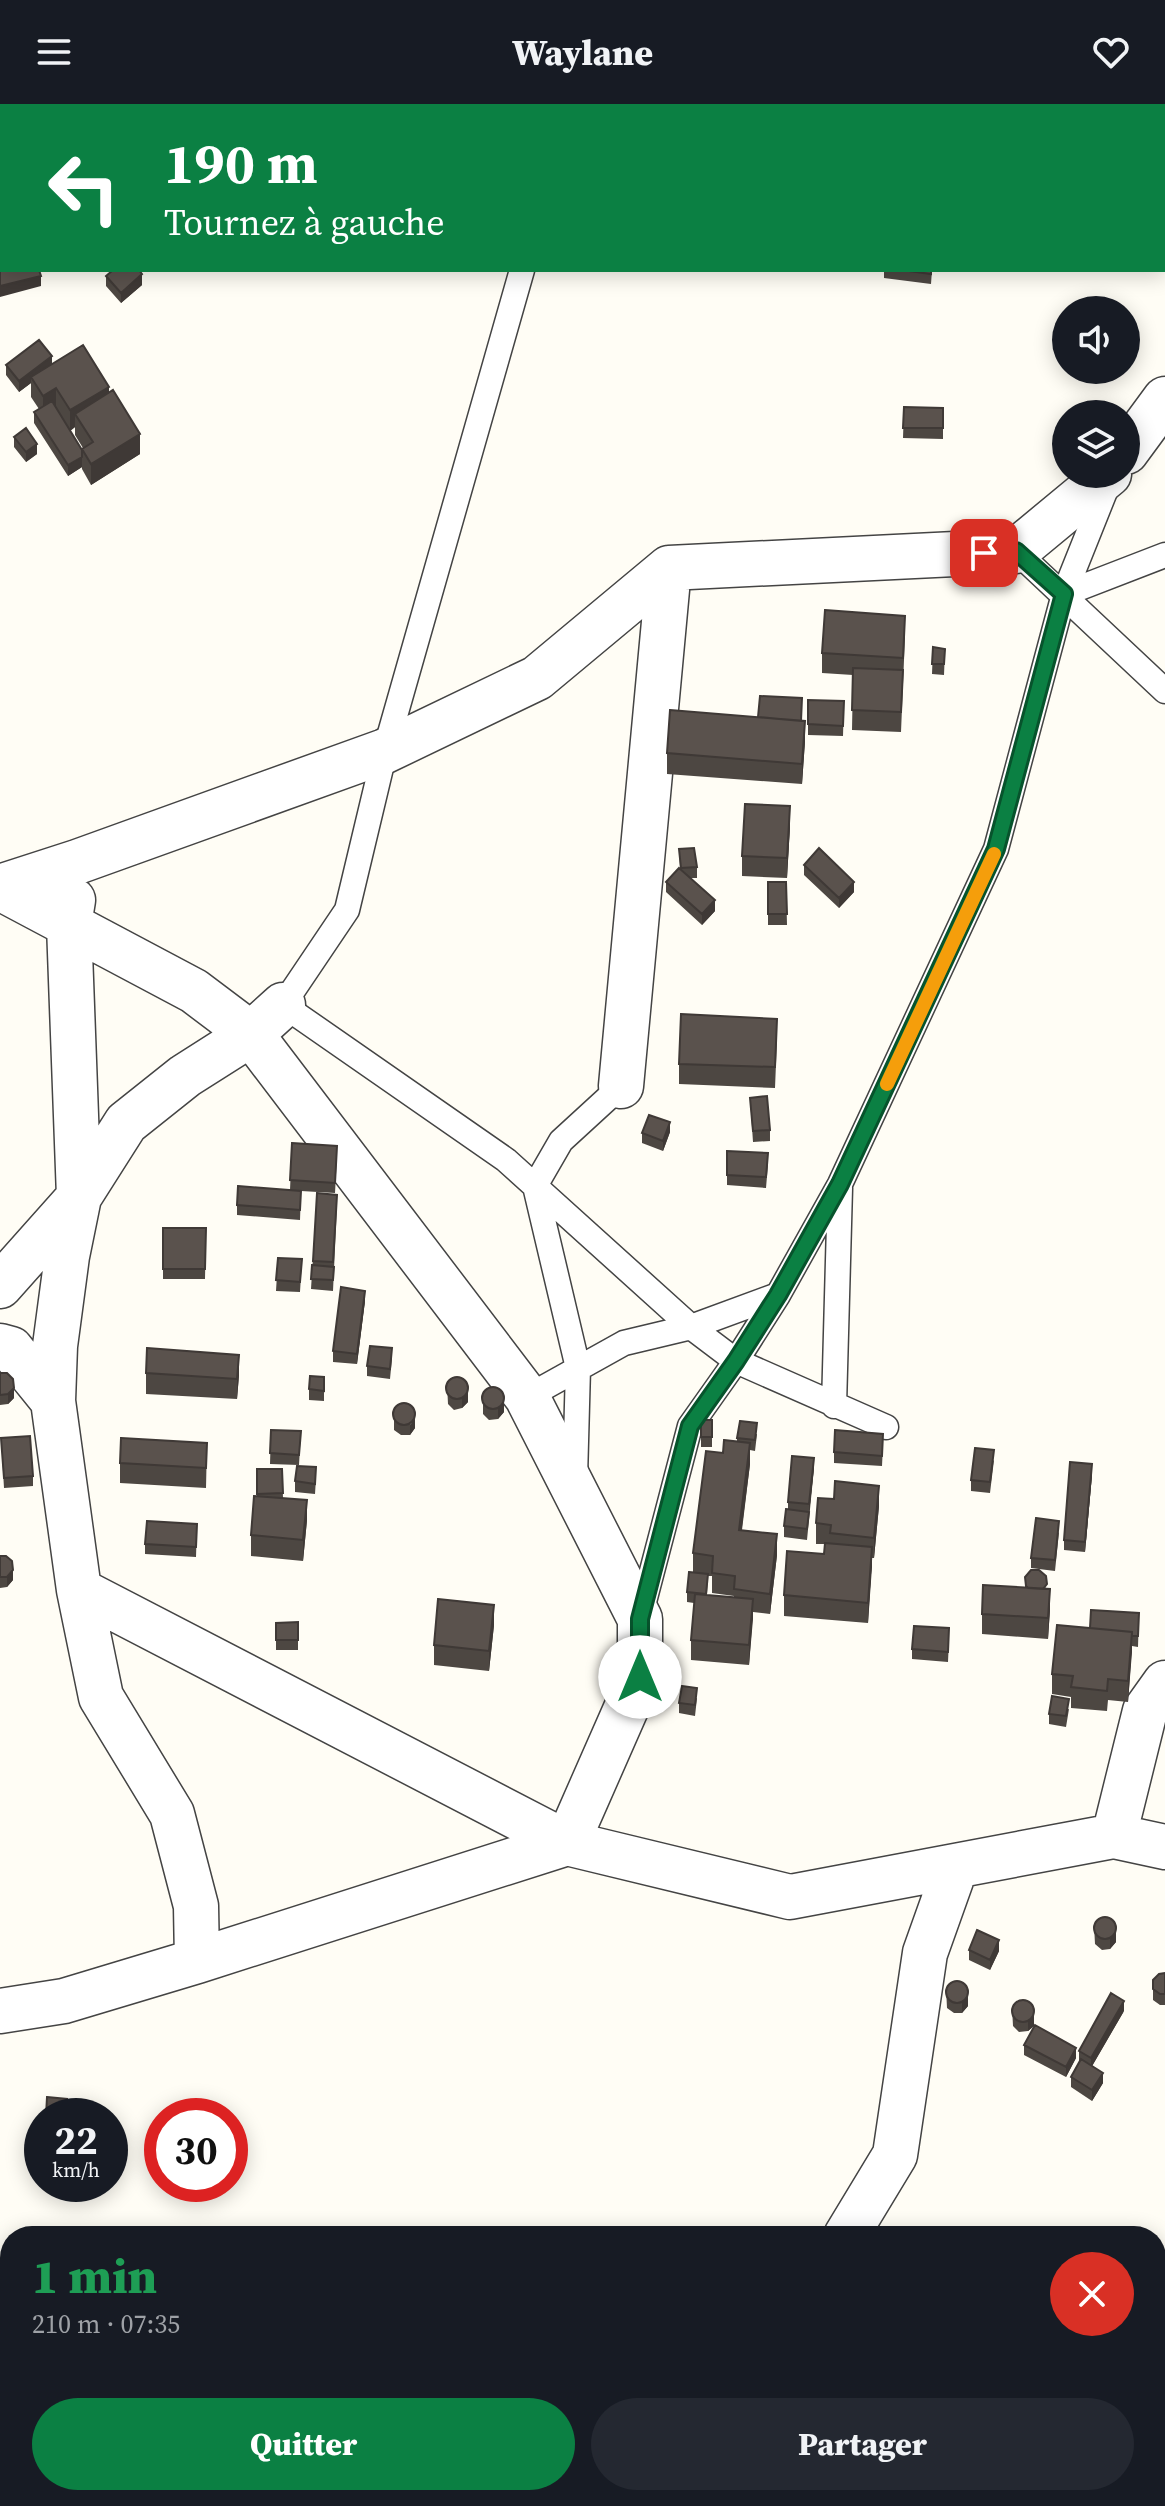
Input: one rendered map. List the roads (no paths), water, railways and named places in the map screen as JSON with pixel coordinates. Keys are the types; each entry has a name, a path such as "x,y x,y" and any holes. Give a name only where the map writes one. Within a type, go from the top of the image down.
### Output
{"street":[{"path":"1140,433 1165,399"},
{"path":"0,888 385,751 537,678 669,568 1016,551 1093,488"},
{"path":"621,1086 669,568"},
{"path":"77,862 69,925 79,1197 57,1331 53,1401 79,1590 101,1697 172,1814 196,1906 197,1961"},
{"path":"0,888 194,991 251,1034 527,1397 640,1619 640,1677 567,1843 64,2001 0,2011"},
{"path":"0,1286 79,1197 126,1123 185,1076 251,1034 283,1005"},
{"path":"0,1346 11,1349 53,1401"},
{"path":"79,1590 567,1843 790,1897 1114,1836 1165,1847"},
{"path":"1114,1836 1145,1711 1165,1683"},
{"path":"852,2226 895,2155 925,1953 956,1866"}],"lane":[{"path":"521,272 385,751 347,910 283,1005 506,1160 691,1327 736,1361 886,1427"},
{"path":"640,1619 690,1426 778,1295 840,1184 996,849 1064,594 1105,488"},
{"path":"1016,551 1165,691"},
{"path":"1064,594 1165,555"},
{"path":"575,1488 578,1368 535,1186 561,1141 621,1086"},
{"path":"834,1406 840,1184"},
{"path":"527,1397 624,1343 691,1327 778,1295"}]}
